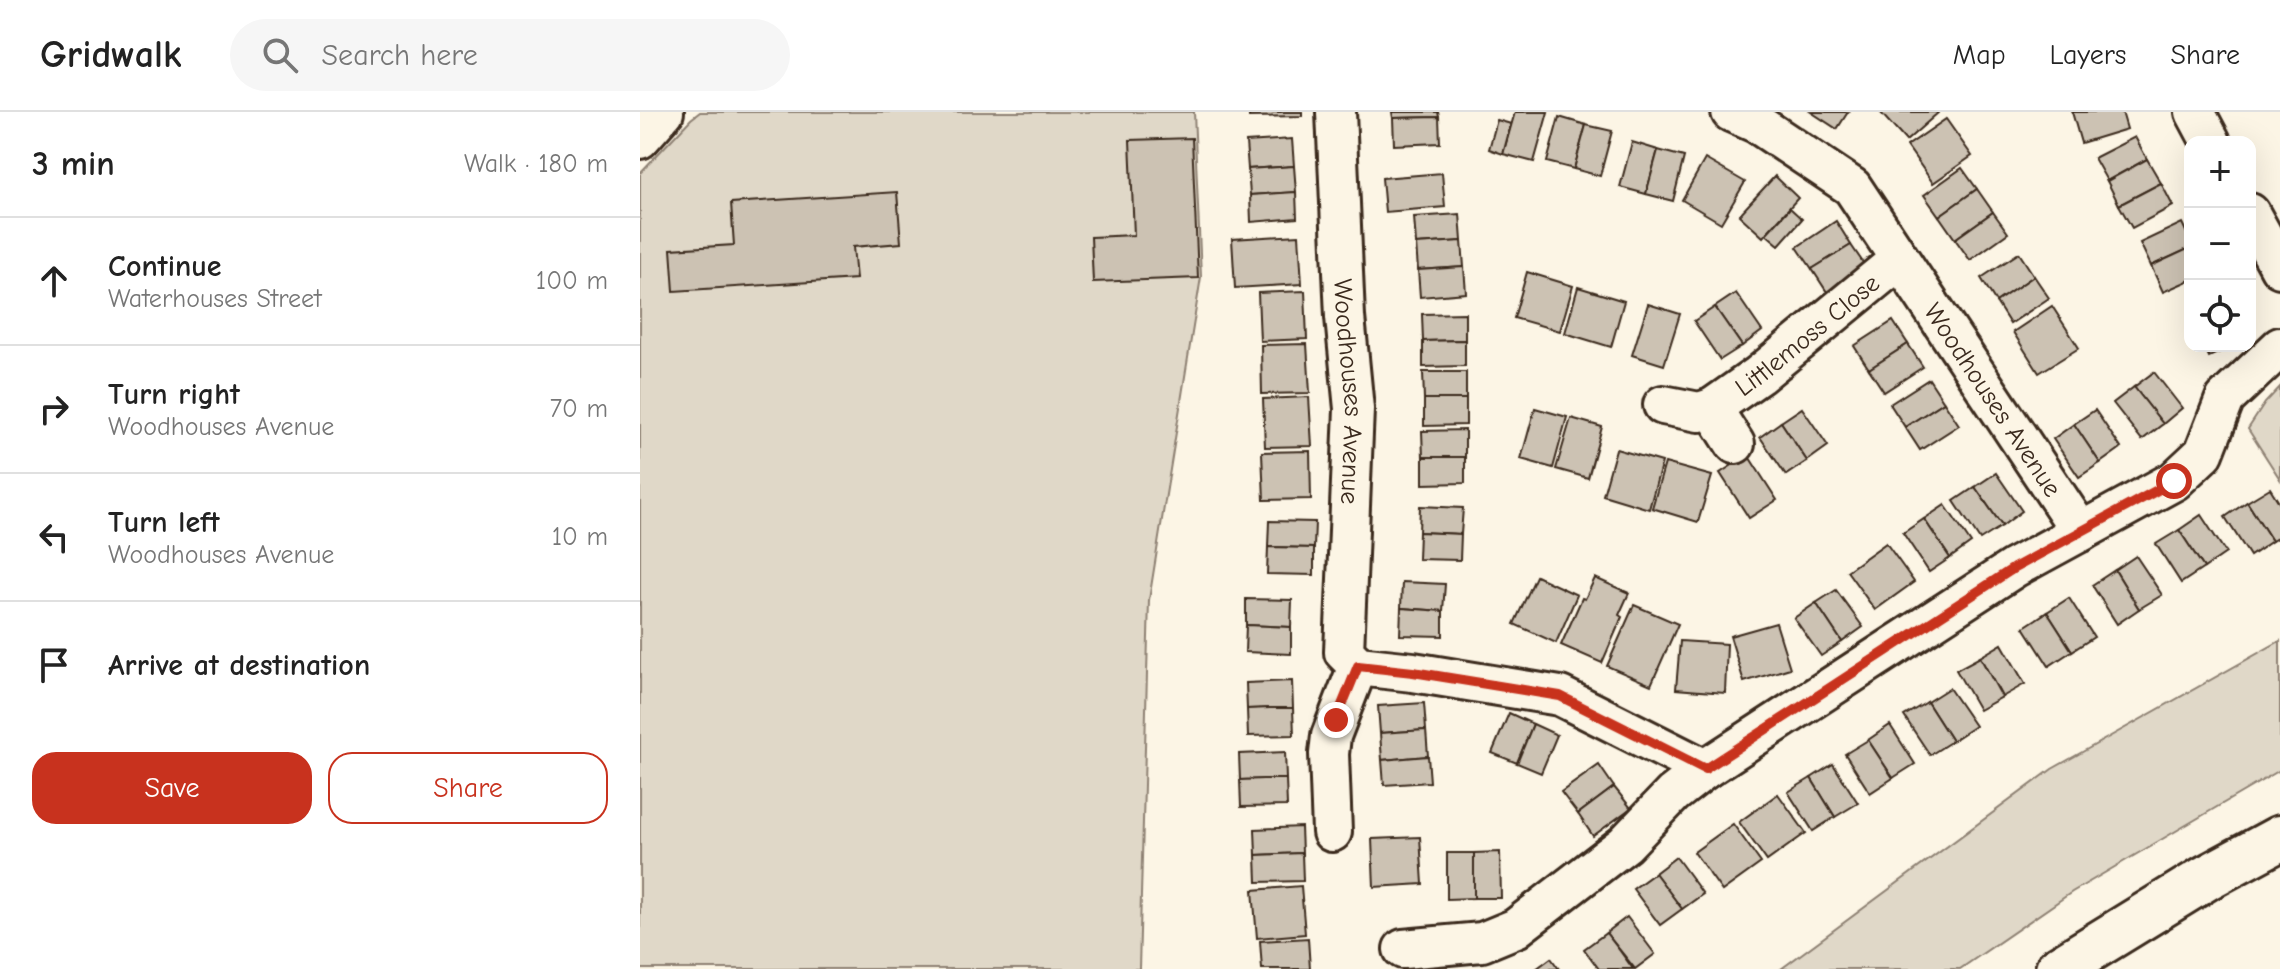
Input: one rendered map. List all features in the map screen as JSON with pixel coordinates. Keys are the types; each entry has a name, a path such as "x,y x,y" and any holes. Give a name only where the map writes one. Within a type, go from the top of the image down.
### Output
{"highway":[{"path":"2058,969 2206,878 2280,838"}],"street":[{"path":"640,139 664,112"},
{"name":"Woodhouses Avenue","path":"1336,112 1345,317 1354,409 1344,652 1358,666"},
{"name":"Woodhouses Avenue","path":"1731,112 1756,123 1852,187 2081,532"},
{"path":"2195,112 2208,136"},
{"path":"2256,224 2280,268"},
{"name":"Littlemoss Close","path":"1663,405 1699,412 1712,408 1759,375 1899,260"},
{"path":"1403,949 1482,942 1516,928 1625,844 1673,794 1705,769 2014,568 2174,481 2204,453 2225,399 2280,347"},
{"name":"Littlemoss Close","path":"1712,408 1735,444"},
{"path":"1332,832 1331,736 1358,666 1560,696 1705,769"}],"shaded area":[{"path":"700,112 1194,112 1201,277 1149,600 1139,969 640,969 640,173"},
{"path":"2280,387 2280,479 2248,429"},
{"path":"2280,641 2280,770 2072,892 1960,969 1781,969 2052,769"}],"building":[{"path":"1249,112 1302,112 1302,116 1249,117"},
{"path":"1392,112 1438,112 1439,117 1393,118"},
{"path":"1515,112 1548,112 1534,162 1503,154"},
{"path":"1811,112 1848,112 1837,129"},
{"path":"1880,112 1939,112 1906,141"},
{"path":"2072,112 2122,112 2127,129 2081,143"},
{"path":"1439,117 1440,143 1394,145 1393,118"},
{"path":"1559,117 1586,125 1574,169 1547,162"},
{"path":"1946,119 1972,156 1933,183 1907,146"},
{"path":"1497,120 1511,124 1503,154 1489,149"},
{"path":"1586,125 1612,131 1600,176 1574,169"},
{"path":"2135,137 2147,159 2107,181 2094,158"},
{"path":"1192,138 1198,278 1093,282 1091,237 1134,235 1130,140"},
{"path":"1292,139 1294,166 1248,169 1246,142"},
{"path":"1632,142 1658,150 1646,194 1620,187"},
{"path":"1658,150 1684,157 1673,201 1646,194"},
{"path":"1705,159 1745,182 1721,223 1682,200"},
{"path":"2147,159 2161,183 2119,205 2107,181"},
{"path":"1294,166 1296,192 1250,195 1248,169"},
{"path":"1962,168 1977,189 1939,216 1924,195"},
{"path":"1442,173 1445,207 1385,212 1382,178"},
{"path":"1775,176 1798,198 1763,237 1739,215"},
{"path":"2161,183 2173,206 2132,228 2119,205"},
{"path":"1977,189 1993,212 1955,239 1939,216"},
{"path":"897,192 901,243 853,247 856,279 674,291 671,249 734,245 731,203"},
{"path":"1296,192 1297,218 1251,222 1250,195"},
{"path":"1790,208 1802,219 1779,245 1766,234"},
{"path":"1993,212 2008,233 1970,260 1955,239"},
{"path":"1460,214 1462,241 1416,244 1414,217"},
{"path":"1836,221 1851,245 1812,269 1797,247"},
{"path":"2182,223 2184,227 2184,251 2151,266 2140,243"},
{"path":"1299,235 1302,284 1235,288 1232,239"},
{"path":"1462,241 1464,267 1418,270 1416,244"},
{"path":"1851,245 1866,267 1827,292 1812,269"},
{"path":"2184,251 2184,283 2163,292 2151,266"},
{"path":"2019,253 2034,276 1996,302 1981,278"},
{"path":"1464,267 1466,293 1420,297 1418,270"},
{"path":"1527,272 1573,286 1560,331 1514,318"},
{"path":"2034,276 2049,298 2010,324 1996,302"},
{"path":"1578,287 1624,301 1611,347 1565,333"},
{"path":"1305,291 1307,339 1260,341 1258,293"},
{"path":"1736,293 1762,331 1742,346 1715,307"},
{"path":"1648,304 1680,314 1664,365 1632,355"},
{"path":"2052,306 2079,348 2039,373 2013,332"},
{"path":"1715,307 1742,346 1720,360 1694,321"},
{"path":"1465,313 1465,340 1423,341 1422,314"},
{"path":"1893,321 1908,344 1869,369 1854,346"},
{"path":"1465,340 1465,366 1423,367 1423,341"},
{"path":"1307,344 1310,393 1262,394 1261,345"},
{"path":"1908,344 1923,367 1884,392 1869,369"},
{"path":"1423,372 1466,372 1466,399 1424,399"},
{"path":"2154,372 2182,408 2163,424 2134,387"},
{"path":"1929,379 1944,402 1905,427 1890,404"},
{"path":"2134,387 2163,424 2142,440 2113,403"},
{"path":"1309,397 1312,446 1265,447 1263,399"},
{"path":"1424,399 1466,399 1466,425 1424,426"},
{"path":"1944,402 1959,425 1920,450 1905,427"},
{"path":"1535,408 1567,417 1553,468 1521,459"},
{"path":"1802,408 1828,446 1807,461 1781,422"},
{"path":"2095,410 2121,448 2100,463 2074,424"},
{"path":"1571,418 1602,427 1588,478 1556,469"},
{"path":"1781,422 1807,461 1786,475 1760,437"},
{"path":"2074,424 2100,463 2079,477 2053,439"},
{"path":"1465,430 1465,457 1423,457 1422,431"},
{"path":"1616,449 1662,462 1649,509 1603,495"},
{"path":"1310,451 1311,499 1264,500 1262,452"},
{"path":"1748,455 1777,500 1749,518 1720,473"},
{"path":"1423,457 1465,457 1465,483 1423,484"},
{"path":"1665,463 1712,476 1698,522 1652,508"},
{"path":"1996,473 2022,511 2002,526 1975,487"},
{"path":"1975,487 2002,526 1980,540 1954,501"},
{"path":"2270,488 2280,504 2280,536 2272,541 2247,502"},
{"path":"2247,502 2272,541 2250,556 2225,517"},
{"path":"1945,505 1971,543 1950,558 1924,519"},
{"path":"1420,506 1463,508 1461,534 1419,532"},
{"path":"2201,515 2226,553 2204,568 2179,530"},
{"path":"1924,519 1950,558 1929,572 1903,533"},
{"path":"1269,521 1315,522 1314,548 1268,547"},
{"path":"2179,530 2204,568 2181,583 2156,544"},
{"path":"1419,532 1461,534 1460,560 1418,559"},
{"path":"1886,543 1914,582 1875,610 1847,571"},
{"path":"1268,547 1314,548 1314,575 1267,574"},
{"path":"2136,556 2162,595 2139,609 2115,570"},
{"path":"2115,570 2139,609 2117,624 2092,585"},
{"path":"1536,576 1577,595 1556,643 1514,624"},
{"path":"1595,578 1629,593 1602,663 1561,645 1582,598 1585,599"},
{"path":"1402,582 1445,584 1443,611 1401,608"},
{"path":"1836,590 1863,627 1842,642 1816,603"},
{"path":"2069,598 2094,637 2072,651 2047,612"},
{"path":"1246,599 1292,600 1291,627 1246,625"},
{"path":"1816,603 1842,642 1821,656 1794,618"},
{"path":"1634,605 1678,624 1651,685 1607,666"},
{"path":"1401,608 1443,611 1443,636 1400,635"},
{"path":"2047,612 2072,651 2049,666 2024,627"},
{"path":"1776,623 1790,668 1744,682 1730,636"},
{"path":"1246,625 1291,627 1291,654 1245,652"},
{"path":"1680,641 1727,644 1725,693 1676,689"},
{"path":"2002,644 2025,684 2002,697 1980,657"},
{"path":"1980,657 2002,697 1979,710 1956,670"},
{"path":"1292,681 1293,708 1247,709 1246,683"},
{"path":"1949,688 1975,726 1952,741 1927,702"},
{"path":"1927,702 1952,741 1930,755 1904,716"},
{"path":"1424,703 1426,730 1380,733 1378,706"},
{"path":"1293,708 1294,735 1248,736 1247,709"},
{"path":"1509,713 1533,724 1517,763 1492,753"},
{"path":"1533,724 1557,735 1541,773 1517,763"},
{"path":"1890,725 1915,764 1893,778 1868,740"},
{"path":"1426,730 1428,756 1382,760 1380,733"},
{"path":"1868,740 1893,778 1870,793 1845,754"},
{"path":"1285,752 1286,779 1240,780 1239,754"},
{"path":"1428,756 1430,782 1384,785 1382,760"},
{"path":"1833,764 1858,803 1835,817 1811,778"},
{"path":"1599,765 1614,787 1578,814 1561,792"},
{"path":"1811,778 1835,817 1813,831 1788,792"},
{"path":"1286,779 1287,806 1241,807 1240,780"},
{"path":"1614,787 1631,808 1593,836 1578,814"},
{"path":"1778,794 1806,833 1767,861 1739,822"},
{"path":"1733,824 1761,863 1722,891 1694,852"},
{"path":"1301,827 1302,853 1256,855 1255,829"},
{"path":"1420,837 1423,884 1374,887 1372,839"},
{"path":"1500,852 1501,898 1474,898 1474,853"},
{"path":"1302,853 1303,881 1257,882 1256,855"},
{"path":"1447,853 1474,853 1474,898 1447,899"},
{"path":"1676,857 1703,894 1682,909 1655,873"},
{"path":"1655,873 1682,909 1660,925 1633,889"},
{"path":"1301,886 1305,934 1257,938 1253,890"},
{"path":"1627,917 1655,954 1635,969 1606,933"},
{"path":"1606,933 1633,969 1599,969 1584,949"},
{"path":"1308,938 1310,969 1262,969 1260,941"},
{"path":"1551,958 1559,969 1536,969"}],"route":[{"path":"1336,720 1358,666 1413,672 1560,696 1705,769 2014,568 2174,481"}]}
